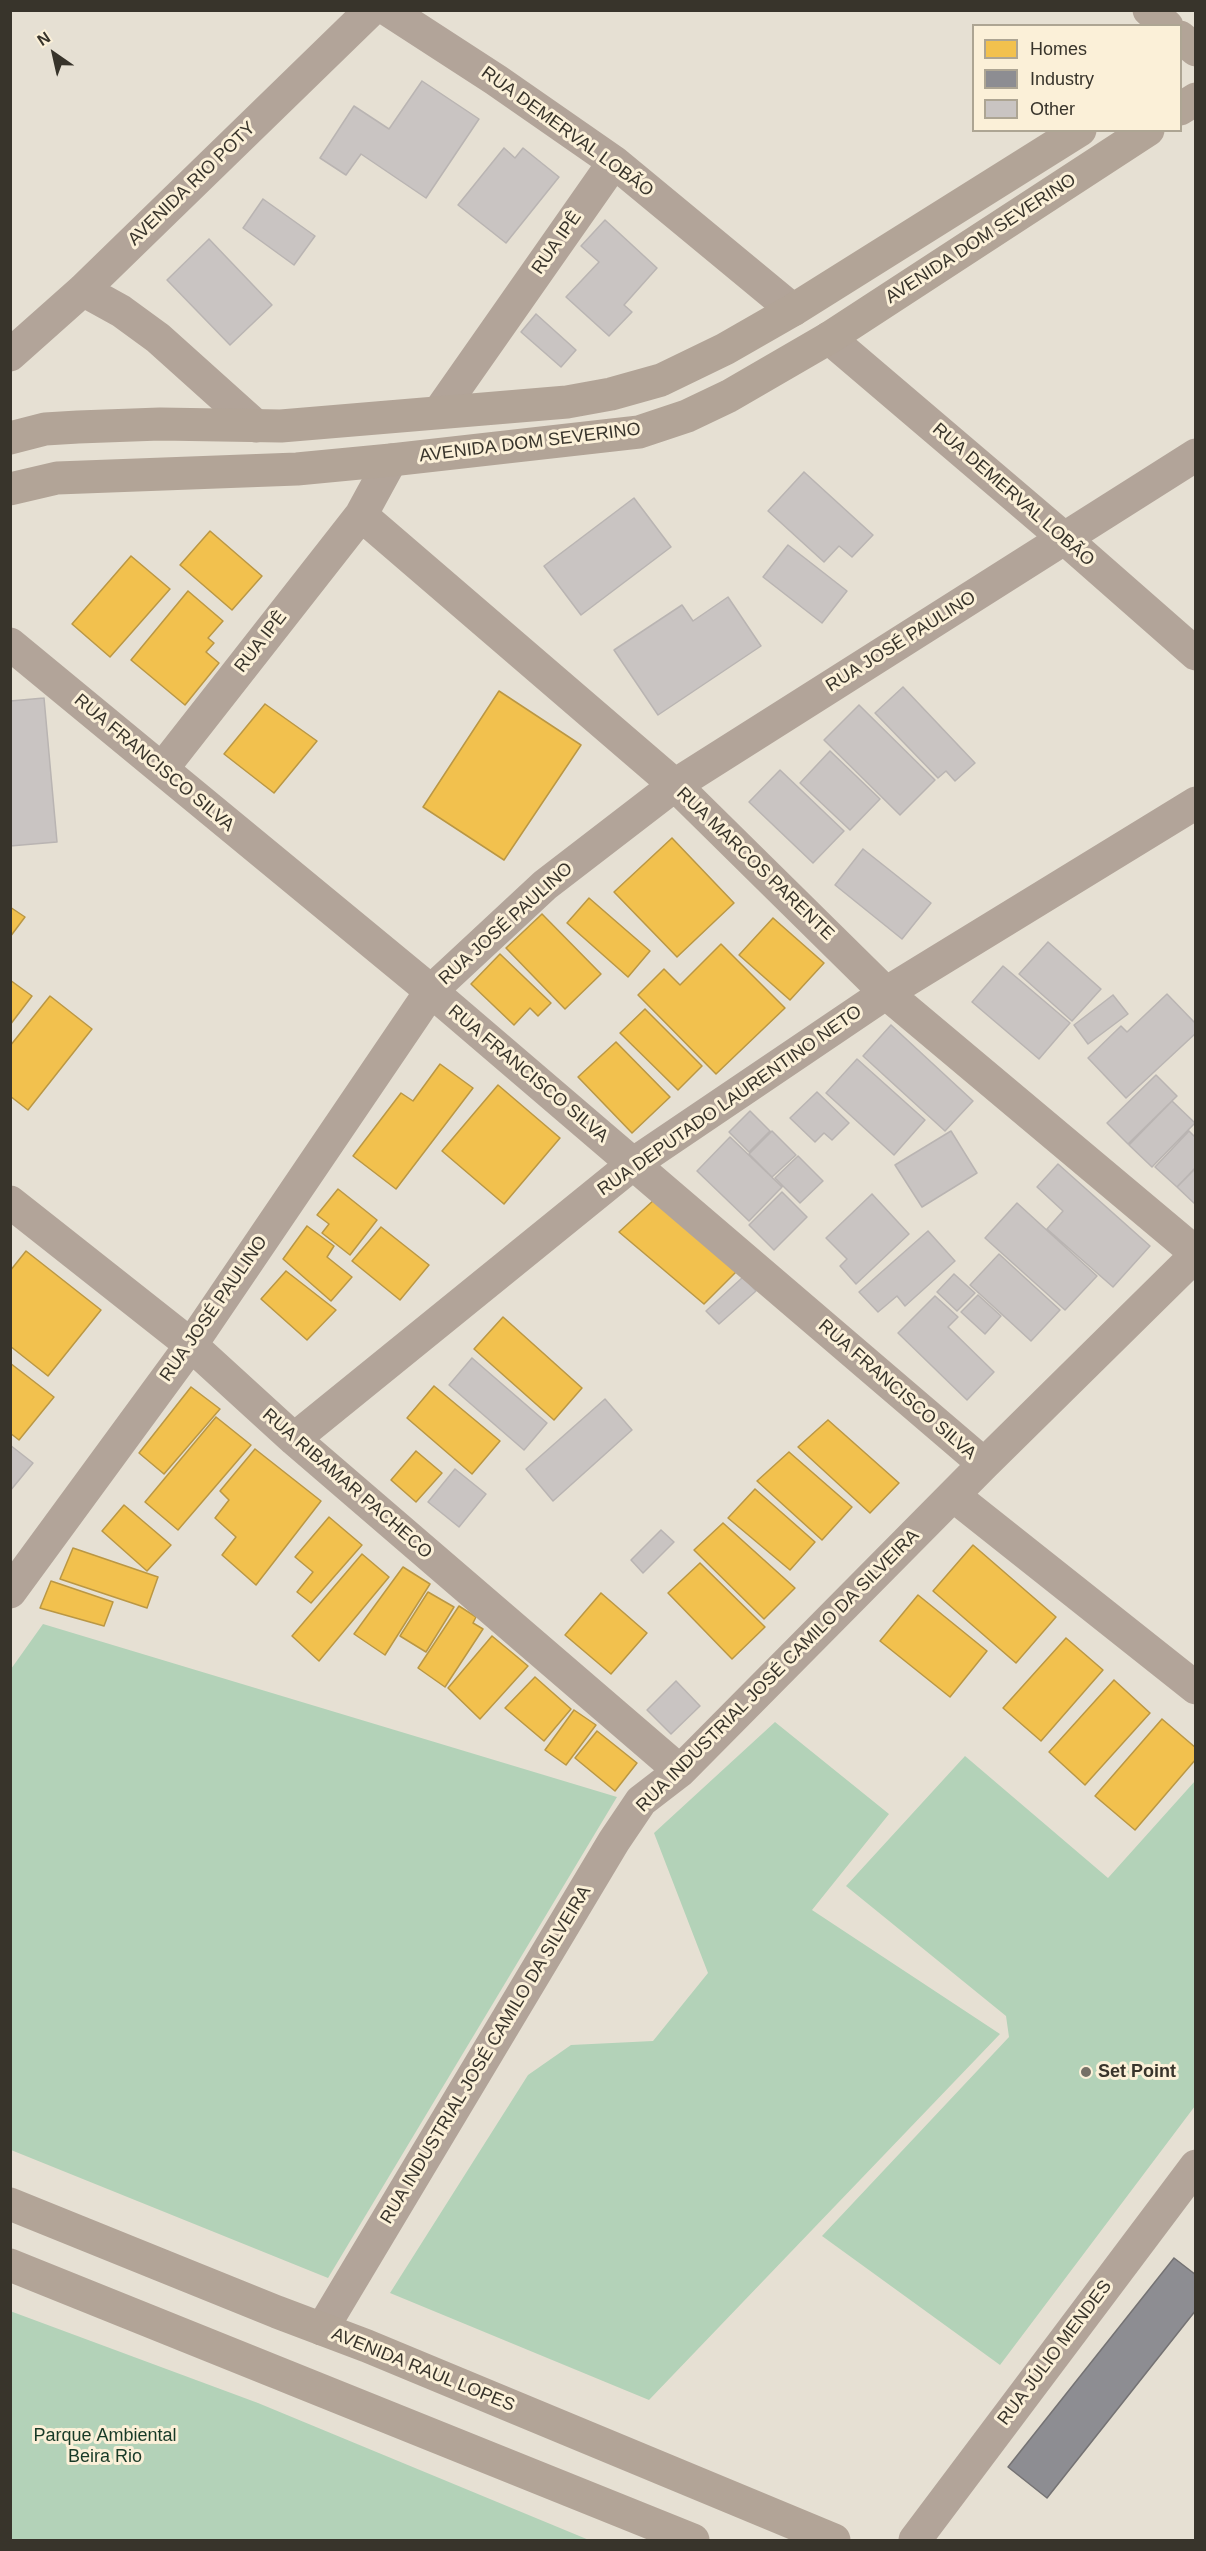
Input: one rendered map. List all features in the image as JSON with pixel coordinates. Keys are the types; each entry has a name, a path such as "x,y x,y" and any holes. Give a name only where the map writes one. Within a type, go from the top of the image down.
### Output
{"main road":[{"path":"1149,10 1165,24"},
{"path":"1182,39 1196,50"},
{"path":"1182,67 1196,59"},
{"path":"1182,108 1196,99"},
{"name":"AVENIDA DOM SEVERINO","path":"10,438 45,429 160,424 281,426 567,402 612,394 661,380 725,349 793,310 1077,132"},
{"name":"AVENIDA DOM SEVERINO","path":"10,489 57,478 297,469 391,460 639,432 687,417 829,338 1145,132"},
{"name":"AVENIDA RAUL LOPES","path":"10,2204 322,2329 834,2541"},
{"path":"10,2265 693,2541"}],"street":[{"name":"AVENIDA RIO POTY","path":"10,355 83,290 371,10"},
{"name":"RUA DEMERVAL LOBÃO","path":"388,10 496,80 614,162 793,310"},
{"name":"RUA IPÊ","path":"439,412 614,162"},
{"path":"83,290 121,311 158,338 256,426"},
{"name":"RUA DEMERVAL LOBÃO","path":"829,338 1196,654"},
{"name":"RUA JOSÉ PAULINO","path":"12,1587 191,1345 431,991 545,885 675,785 1196,455"},
{"path":"361,515 391,460"},
{"name":"RUA IPÊ","path":"162,769 361,515"},
{"name":"RUA MARCOS PARENTE","path":"361,515 675,785 886,993 1196,1254"},
{"name":"RUA FRANCISCO SILVA","path":"10,644 431,991 984,1464"},
{"name":"RUA DEPUTADO LAURENTINO NETO","path":"294,1439 633,1164 886,993 1196,803"},
{"name":"RUA RIBAMAR PACHECO","path":"10,1202 191,1345 294,1439 680,1771"},
{"name":"RUA INDUSTRIAL JOSÉ CAMILO DA SILVEIRA","path":"322,2329 614,1841 641,1802 680,1771 1196,1254"},
{"path":"954,1496 1196,1688"},
{"name":"RUA JÚLIO MENDES","path":"915,2541 1196,2166"}],"green space":[{"path":"43,1624 617,1797 328,2278 11,2150 11,1669"},
{"path":"775,1722 889,1814 812,1910 1000,2034 649,2400 390,2293 528,2075 571,2045 653,2041 708,1973 654,1833"},
{"name":"Set Point","path":"965,1756 1108,1878 1195,1781 1195,2106 1000,2365 822,2236 1009,2037 1006,2016 846,1886"},
{"name":"Parque Ambiental Beira Rio","path":"10,2311 258,2403 589,2540 11,2540"}],"building: Homes":[{"path":"210,531 262,576 232,610 180,565"},
{"path":"131,556 170,589 110,657 72,624"},
{"path":"188,591 223,621 208,638 214,643 206,652 219,663 185,705 131,660"},
{"path":"499,691 581,745 504,860 423,807"},
{"path":"265,704 317,741 274,793 224,754"},
{"path":"672,838 734,903 677,957 614,892"},
{"path":"589,898 650,951 628,977 567,923"},
{"path":"10,907 25,917 10,937"},
{"path":"542,914 601,974 565,1009 506,948"},
{"path":"773,918 824,963 790,1000 739,955"},
{"path":"721,944 785,1008 716,1074 638,995 664,969 680,985"},
{"path":"500,954 551,1003 538,1016 530,1008 514,1025 471,984"},
{"path":"10,980 32,996 10,1025"},
{"path":"50,996 92,1029 28,1110 10,1096 10,1046"},
{"path":"645,1009 702,1066 678,1090 620,1033"},
{"path":"616,1042 670,1097 632,1133 578,1077"},
{"path":"440,1064 473,1088 396,1189 353,1156 401,1093 413,1101"},
{"path":"498,1085 560,1138 504,1204 442,1151"},
{"path":"338,1189 377,1220 350,1255 322,1233 329,1224 317,1215"},
{"path":"655,1199 736,1272 704,1304 619,1232"},
{"path":"307,1226 334,1246 327,1257 352,1277 331,1301 283,1259"},
{"path":"381,1227 429,1265 400,1300 352,1261"},
{"path":"26,1251 101,1310 48,1376 10,1346 10,1271"},
{"path":"286,1271 336,1310 307,1340 261,1299"},
{"path":"503,1317 582,1388 554,1420 474,1349"},
{"path":"10,1363 54,1397 19,1440 10,1433"},
{"path":"434,1386 500,1441 472,1474 407,1418"},
{"path":"191,1387 220,1409 164,1474 139,1453"},
{"path":"216,1417 251,1445 178,1530 145,1502"},
{"path":"828,1420 899,1483 870,1513 798,1447"},
{"path":"255,1449 321,1501 256,1585 222,1555 236,1537 215,1518 229,1500 220,1491"},
{"path":"416,1451 442,1473 416,1502 391,1480"},
{"path":"789,1452 852,1507 822,1540 757,1481"},
{"path":"755,1489 815,1542 790,1570 728,1518"},
{"path":"124,1505 171,1545 147,1571 102,1531"},
{"path":"329,1517 362,1545 311,1603 297,1592 313,1572 295,1557"},
{"path":"723,1523 795,1588 764,1619 694,1550"},
{"path":"973,1545 1056,1617 1016,1663 933,1591"},
{"path":"73,1548 158,1577 147,1608 60,1579"},
{"path":"362,1554 389,1577 319,1661 292,1636"},
{"path":"700,1563 765,1627 732,1659 668,1593"},
{"path":"403,1567 430,1584 385,1655 354,1634"},
{"path":"51,1581 113,1602 104,1626 40,1608"},
{"path":"428,1592 454,1607 426,1652 400,1636"},
{"path":"601,1593 647,1633 611,1674 565,1635"},
{"path":"918,1595 987,1651 950,1697 880,1641"},
{"path":"459,1606 476,1617 473,1623 483,1629 445,1687 418,1668"},
{"path":"492,1636 528,1666 480,1719 448,1688"},
{"path":"1066,1638 1103,1670 1041,1741 1003,1708"},
{"path":"535,1677 571,1709 544,1741 505,1708"},
{"path":"1114,1680 1150,1713 1085,1785 1049,1752"},
{"path":"574,1710 596,1725 566,1765 545,1750"},
{"path":"1162,1719 1196,1748 1196,1759 1135,1830 1095,1796"},
{"path":"597,1731 637,1763 615,1791 575,1758"}],"building: Industry":[{"path":"1174,2258 1196,2275 1196,2310 1047,2498 1008,2467"}],"building: Other":[{"path":"422,81 479,119 426,198 361,154 346,175 320,158 354,106 389,129"},
{"path":"504,148 515,158 523,148 559,177 506,243 458,205"},
{"path":"263,199 315,236 294,265 243,228"},
{"path":"605,220 657,268 624,305 632,312 609,336 566,297 599,262 581,246"},
{"path":"209,239 272,305 230,345 167,280"},
{"path":"536,314 576,350 561,367 521,332"},
{"path":"804,472 873,535 852,557 839,546 824,562 768,511"},
{"path":"634,498 671,547 581,615 544,566"},
{"path":"788,545 847,591 822,623 763,577"},
{"path":"728,597 761,646 658,715 614,650 682,605 693,621"},
{"path":"903,687 975,763 955,781 946,771 938,778 875,713"},
{"path":"44,698 57,842 10,846 10,701"},
{"path":"859,705 935,780 900,815 824,740"},
{"path":"830,751 880,799 850,830 800,783"},
{"path":"780,770 844,831 813,863 749,802"},
{"path":"863,849 931,903 902,939 835,885"},
{"path":"1048,942 1101,989 1072,1021 1019,974"},
{"path":"1003,966 1070,1023 1039,1059 972,1002"},
{"path":"1167,994 1196,1024 1196,1033 1126,1098 1088,1058 1121,1026 1127,1032"},
{"path":"1113,995 1128,1014 1088,1044 1074,1025"},
{"path":"891,1025 973,1101 945,1131 863,1056"},
{"path":"857,1059 925,1120 894,1155 826,1093"},
{"path":"1156,1075 1177,1096 1128,1144 1107,1123"},
{"path":"817,1092 849,1123 832,1140 824,1133 815,1142 790,1118"},
{"path":"1172,1101 1195,1123 1152,1167 1129,1145"},
{"path":"750,1111 770,1131 749,1152 729,1132"},
{"path":"772,1131 796,1155 772,1177 749,1154"},
{"path":"951,1131 977,1173 922,1207 895,1165"},
{"path":"1189,1131 1196,1138 1196,1167 1177,1187 1155,1167"},
{"path":"730,1137 782,1187 749,1221 697,1171"},
{"path":"798,1156 823,1181 800,1203 775,1178"},
{"path":"1058,1164 1150,1246 1113,1287 1047,1229 1063,1211 1037,1187"},
{"path":"1196,1168 1196,1205 1177,1187"},
{"path":"782,1192 807,1217 774,1250 749,1225"},
{"path":"872,1194 909,1234 856,1284 840,1266 847,1259 826,1238"},
{"path":"1017,1203 1097,1276 1065,1310 985,1238"},
{"path":"928,1231 955,1261 905,1306 897,1296 878,1312 859,1292"},
{"path":"999,1254 1060,1310 1031,1341 970,1285"},
{"path":"954,1274 975,1293 957,1311 937,1292"},
{"path":"743,1277 756,1291 719,1324 706,1311"},
{"path":"978,1295 1001,1316 985,1334 961,1312"},
{"path":"935,1296 958,1317 948,1327 994,1372 967,1400 898,1333"},
{"path":"472,1358 547,1423 524,1450 449,1385"},
{"path":"605,1399 632,1430 553,1501 526,1469"},
{"path":"10,1445 33,1463 10,1491"},
{"path":"455,1469 486,1494 459,1527 428,1502"},
{"path":"661,1530 674,1542 643,1573 631,1560"},
{"path":"676,1681 700,1706 671,1734 647,1710"}],"place":[{"name":"Set Point","path":"1086,2072"}]}
